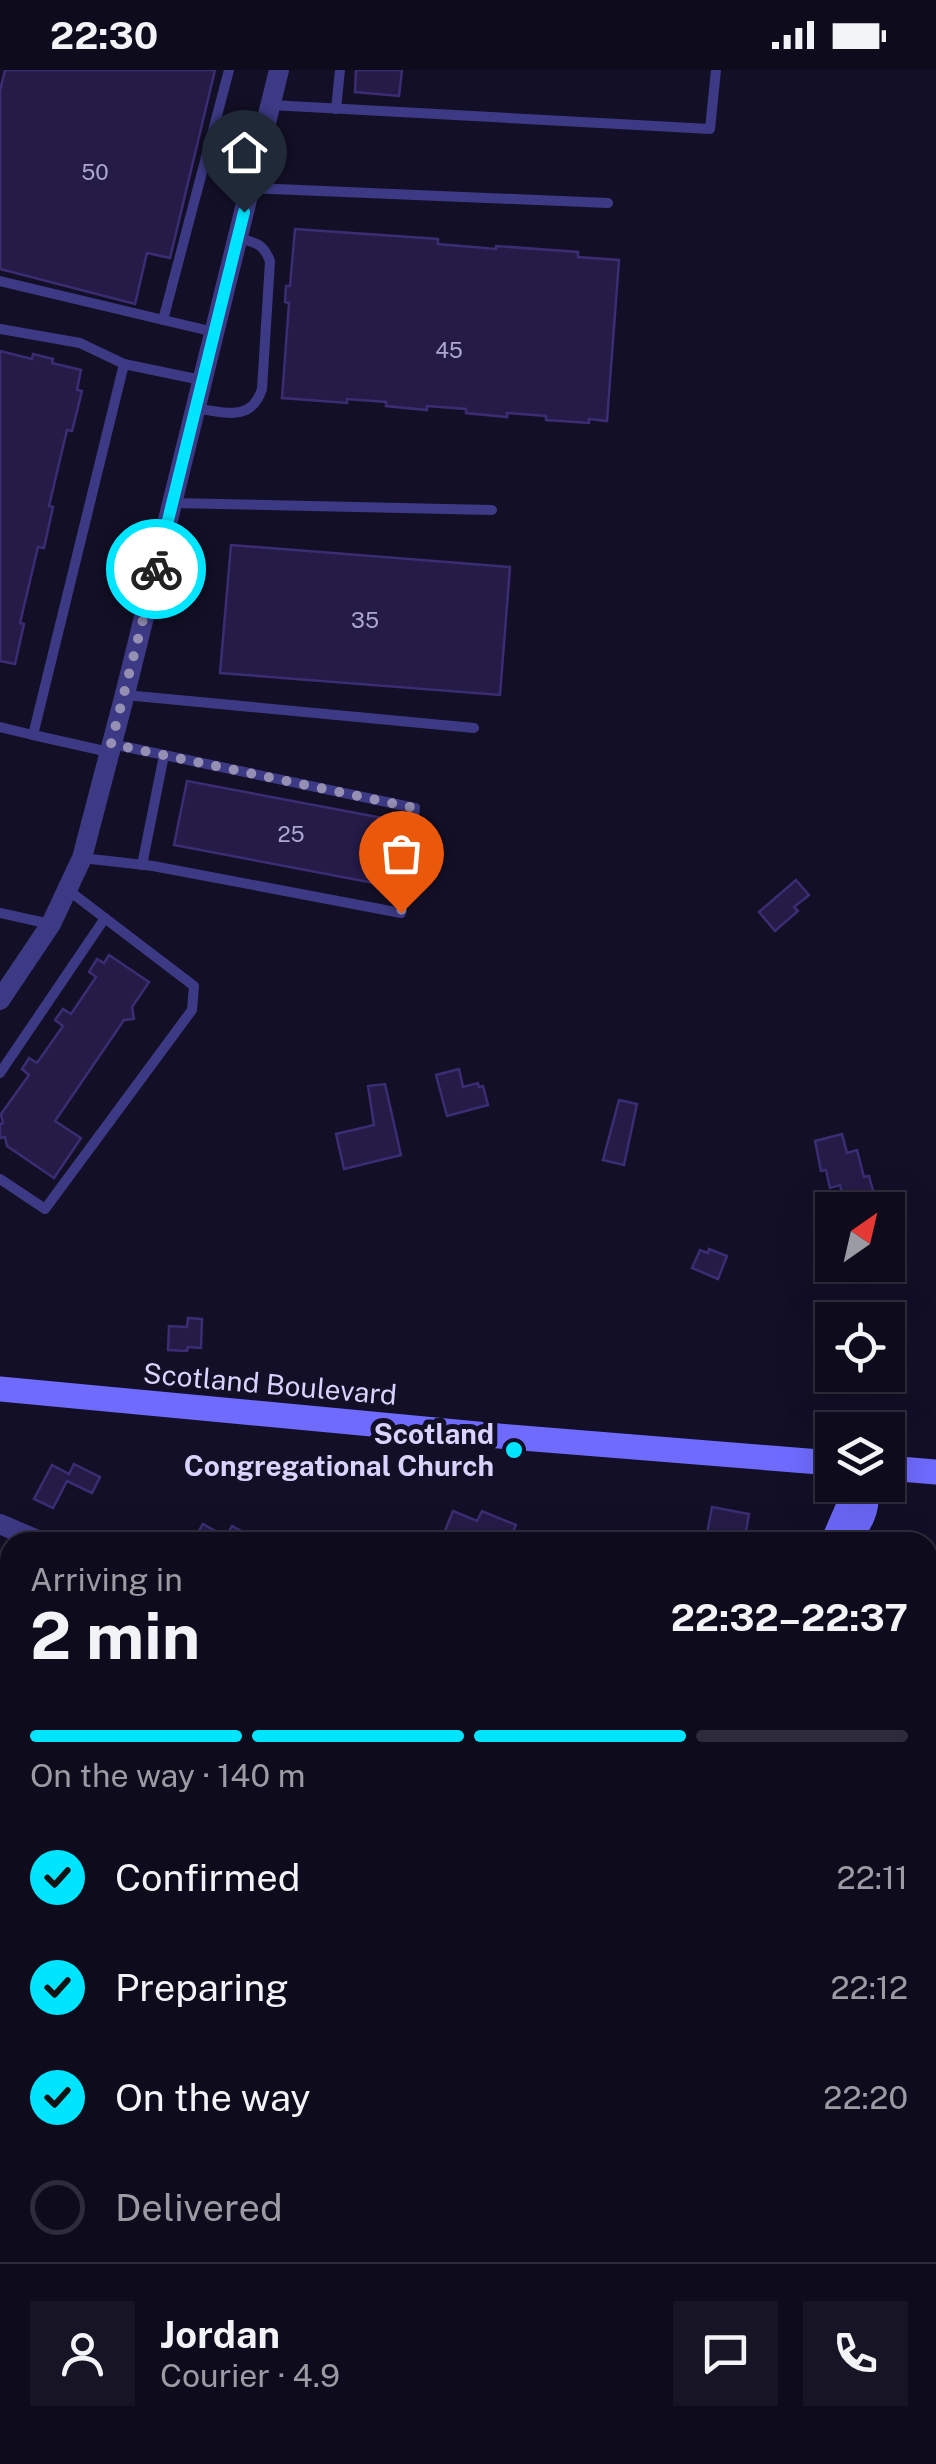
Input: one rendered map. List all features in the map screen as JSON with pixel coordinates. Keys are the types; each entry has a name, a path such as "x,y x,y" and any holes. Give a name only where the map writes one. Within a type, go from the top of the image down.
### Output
{"main road":[{"name":"Scotland Boulevard","path":"0,1389 815,1462"},
{"path":"905,1469 936,1472"},
{"path":"838,1532 852,1498 863,1485 868,1501 854,1532"}],"street":[{"path":"0,1000 52,924 82,858 279,70"}],"lane":[{"path":"163,320 229,70"},
{"path":"336,108 340,70"},
{"path":"270,105 710,128 716,70"},
{"path":"250,188 608,203"},
{"path":"194,408 245,412 258,403 262,389 270,262 266,250 258,243 237,237"},
{"path":"0,281 214,332"},
{"path":"0,329 80,343 124,364 201,380"},
{"path":"32,735 124,364"},
{"path":"172,503 492,510"},
{"path":"124,695 474,728"},
{"path":"0,727 164,755 415,808 401,913 142,865 82,858"},
{"path":"142,865 164,755"},
{"path":"0,1178 45,1209 192,1010 194,986 68,890"},
{"path":"0,913 52,924"},
{"path":"0,1072 106,918"}],"building":[{"path":"5,70 215,70 170,258 147,253 135,304 0,269 0,91"},
{"path":"356,70 402,70 399,96 355,92"},
{"path":"295,229 438,239 438,244 496,249 578,252 578,257 619,260 607,421 546,420 546,416 507,413 507,417 466,413 466,409 427,406 427,410 347,399 347,403 282,398 289,303 285,302 286,286 290,286"},
{"path":"0,351 32,359 33,354 81,370 77,390 82,391 72,431 67,430 49,506 53,507 44,548 38,547 20,623 24,624 15,664 0,661"},
{"path":"231,545 510,567 500,695 220,673"},
{"path":"187,781 404,822 395,887 174,845"},
{"path":"796,880 809,895 775,931 759,912"},
{"path":"109,955 149,982 132,1007 134,1019 124,1020 55,1121 81,1138 54,1178 7,1146 5,1137 0,1138 1,1114 29,1075 22,1069 29,1058 37,1063 63,1026 55,1020 63,1009 71,1014 96,977 89,972 97,959 104,963"},
{"path":"459,1069 463,1087 478,1083 483,1086 488,1105 447,1116 436,1075"},
{"path":"385,1084 401,1155 344,1169 336,1134 374,1125 368,1086"},
{"path":"619,1100 637,1104 624,1165 603,1160"},
{"path":"842,1134 847,1153 857,1150 864,1177 869,1176 873,1192 842,1192 840,1185 830,1188 826,1170 821,1171 815,1141"},
{"path":"709,1249 727,1256 718,1279 692,1268 700,1250 708,1253"},
{"path":"188,1318 202,1319 201,1348 168,1350 169,1326 187,1327"},
{"path":"74,1464 100,1477 92,1493 67,1481 53,1508 34,1499 52,1465 69,1474"},
{"path":"712,1507 749,1514 746,1532 707,1532"},
{"path":"453,1511 477,1521 482,1511 516,1525 513,1532 444,1532"},
{"path":"203,1524 217,1532 198,1532"}],"way so far":[{"path":"156,569 111,744 415,808 401,913"}],"place":[{"name":"Scotland Congregational Church","path":"514,1450"}],"route":[{"path":"156,569 244,212"}]}
